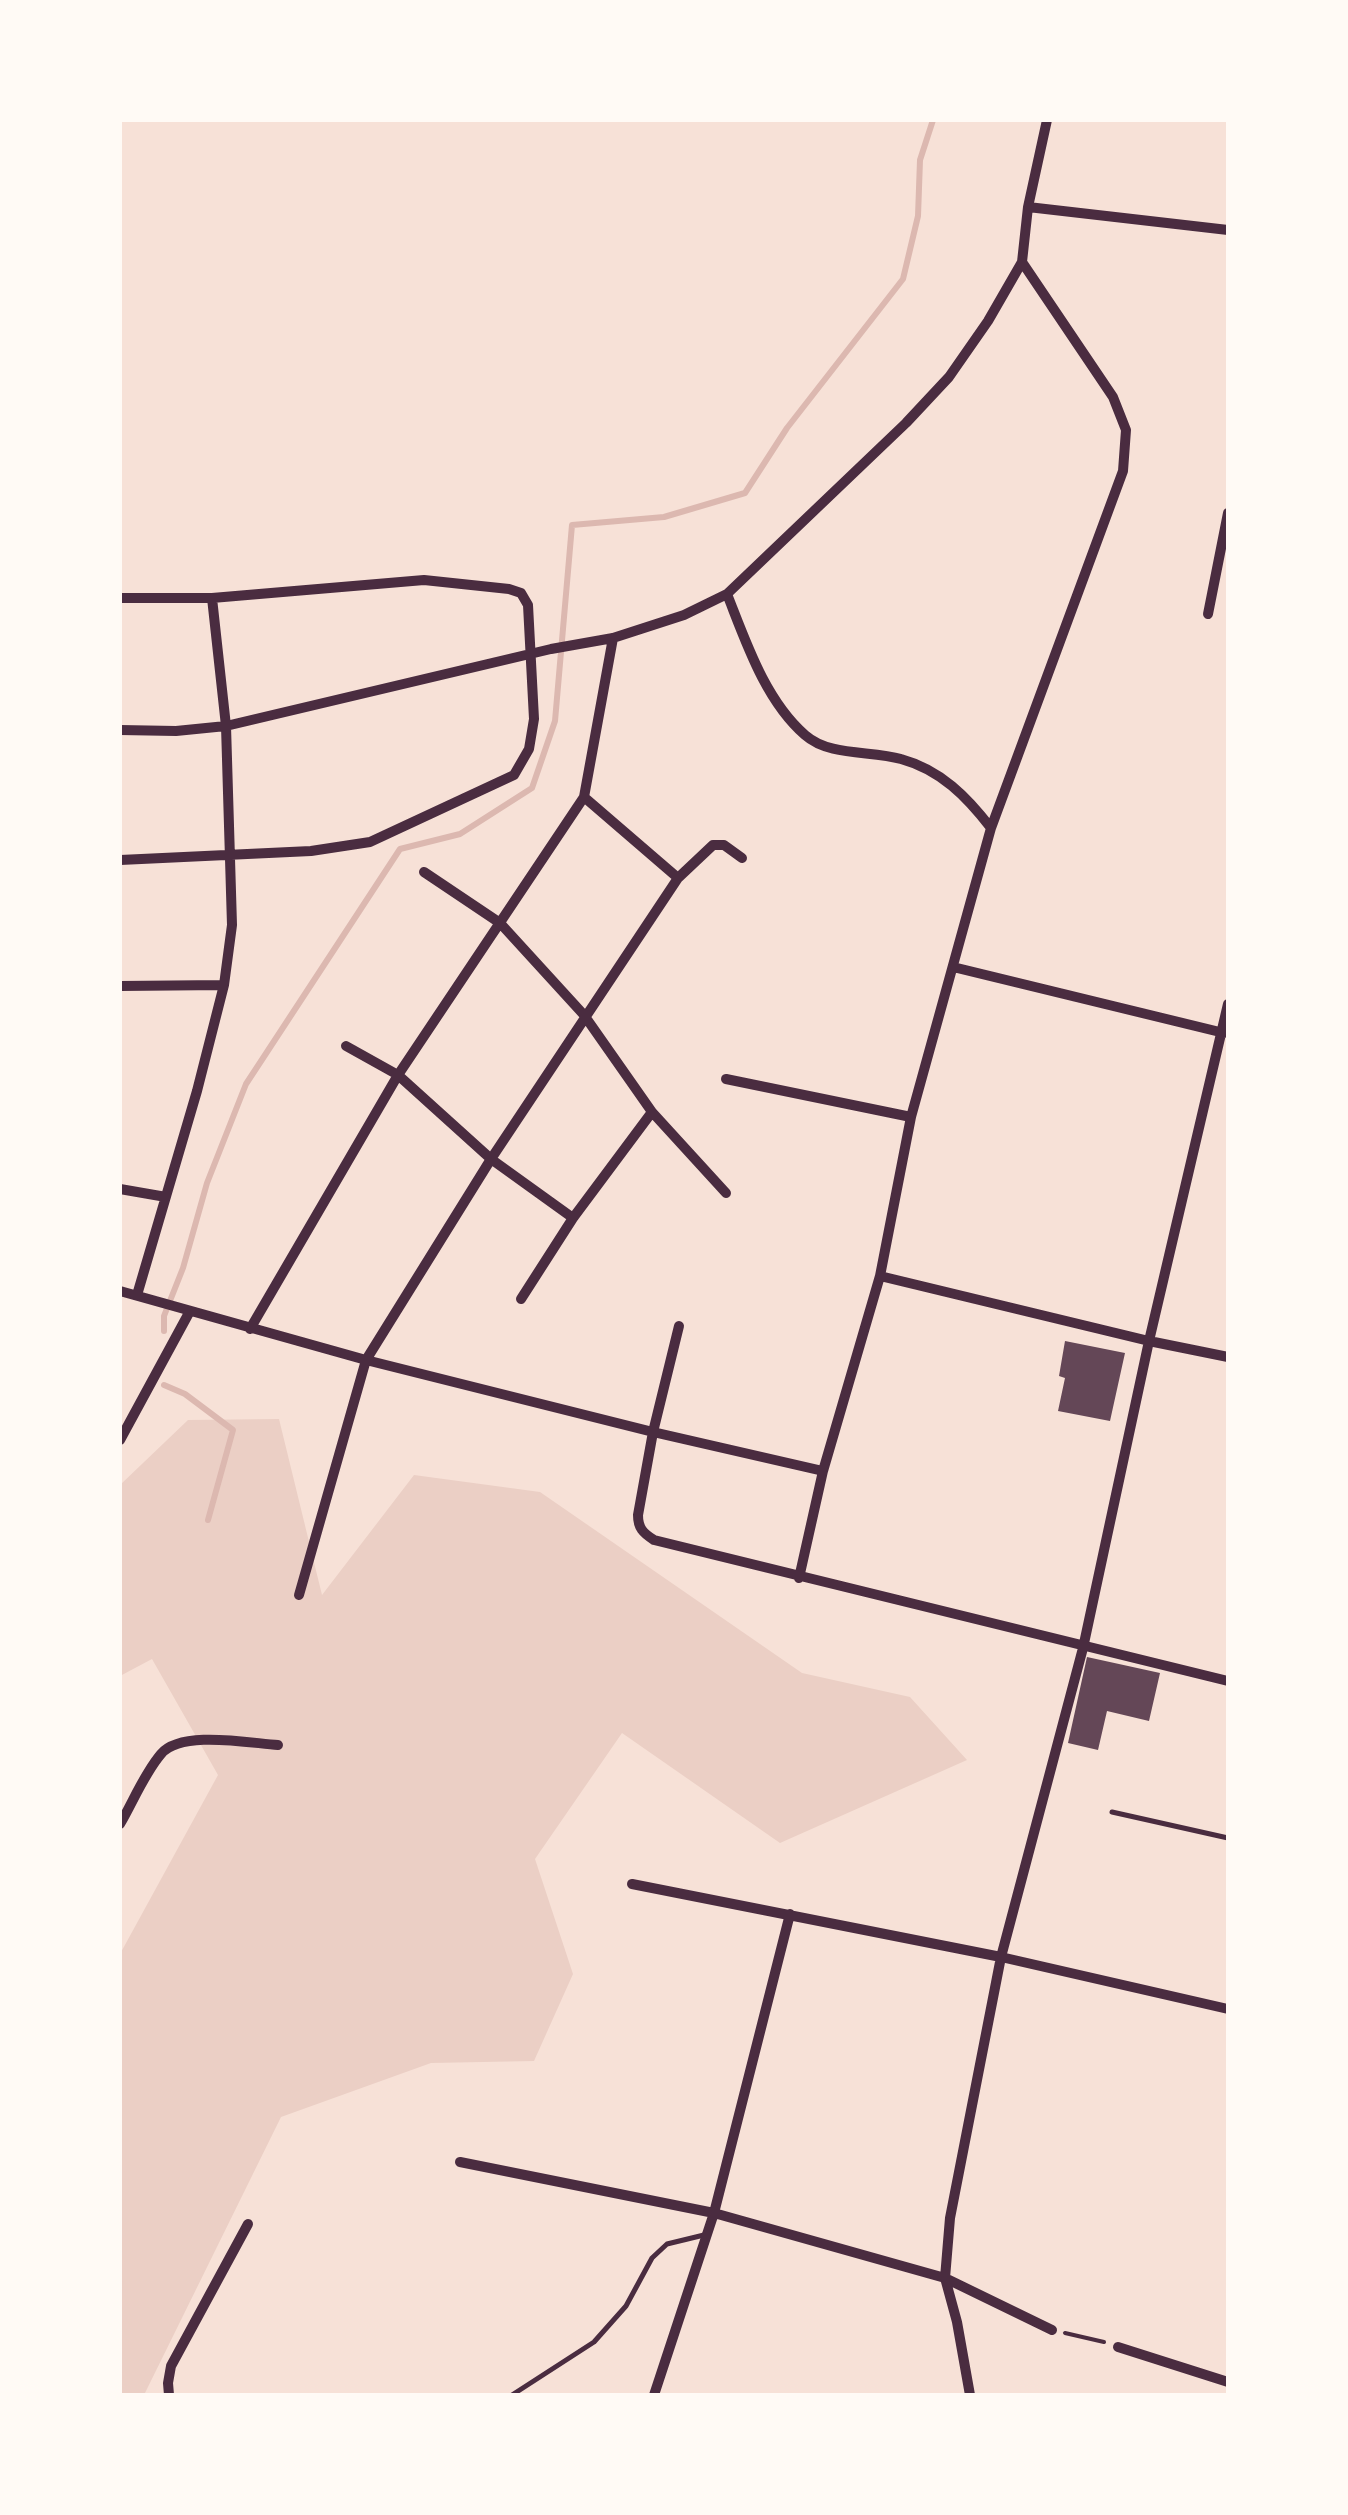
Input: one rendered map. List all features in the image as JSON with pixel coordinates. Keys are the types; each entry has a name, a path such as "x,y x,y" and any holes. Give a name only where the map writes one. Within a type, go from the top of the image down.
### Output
{"street":[{"path":"120,730 176,731 226,726 551,649 613,638 684,616 727,594 906,423 949,377 988,320 1022,262 1028,206 1047,120"},
{"path":"1028,206 1228,230"},
{"path":"798,1578 823,1471 880,1276 910,1117 992,828 1123,471 1126,430 1113,398 1022,262"},
{"path":"1208,614 1228,513"},
{"path":"120,598 212,598 424,580 510,588 521,593 528,605 534,719 529,749 514,775 370,842 311,852 120,860"},
{"path":"727,594 758,668 780,705 807,737 838,750 900,758 922,766 963,794 992,828"},
{"path":"137,1295 224,984 232,925 226,726 212,598"},
{"path":"250,1330 398,1075 584,797 613,638"},
{"path":"584,797 678,878"},
{"path":"298,1596 366,1360 584,1015 678,878 714,844 724,845 742,858"},
{"path":"424,872 500,923 584,1015 652,1112 726,1193"},
{"path":"952,968 1225,1033"},
{"path":"120,986 224,984"},
{"path":"970,2395 945,2278 950,2218 1001,1957 1083,1648 1150,1342 1225,1033 1228,1004"},
{"path":"346,1046 398,1075 492,1158 573,1218"},
{"path":"726,1079 910,1117"},
{"path":"521,1298 573,1218 652,1112"},
{"path":"120,1189 166,1197"},
{"path":"880,1276 1150,1342 1228,1357"},
{"path":"120,1291 366,1360 823,1471"},
{"path":"120,1440 190,1311"},
{"path":"679,1326 653,1432 638,1526 654,1540 1228,1681"},
{"path":"120,1824 162,1752 179,1743 194,1740 278,1745"},
{"path":"632,1884 1001,1957 1228,2010"},
{"path":"654,2395 714,2214 790,1914"},
{"path":"460,2162 714,2214 945,2278 1052,2330"},
{"path":"170,2395 171,2366 248,2224"},
{"path":"1118,2347 1228,2382"}],"lane":[{"path":"1112,1812 1228,1838"},
{"path":"512,2395 594,2342 626,2306 652,2258 667,2244 704,2236"}],"path":[{"path":"1052,2330 1118,2347"}],"shaded area":[{"path":"279,1419 322,1595 414,1475 540,1492 802,1673 910,1697 967,1760 780,1843 622,1733 535,1859 573,1974 534,2061 431,2063 281,2117 144,2395 123,2395 120,1954 218,1775 152,1659 120,1676 120,1485 188,1420"}],"building":[{"path":"1065,1341 1125,1353 1110,1421 1058,1411 1065,1378 1059,1376"},
{"path":"1087,1657 1160,1673 1149,1721 1107,1711 1098,1750 1068,1743"}],"waterway":[{"path":"164,1331 164,1316 183,1268 207,1183 246,1084 400,849 460,834 532,788 555,721 572,525 664,517 745,493 787,428 903,279 918,216 920,160 933,120"},
{"path":"164,1385 185,1394 233,1430 208,1520"}]}
